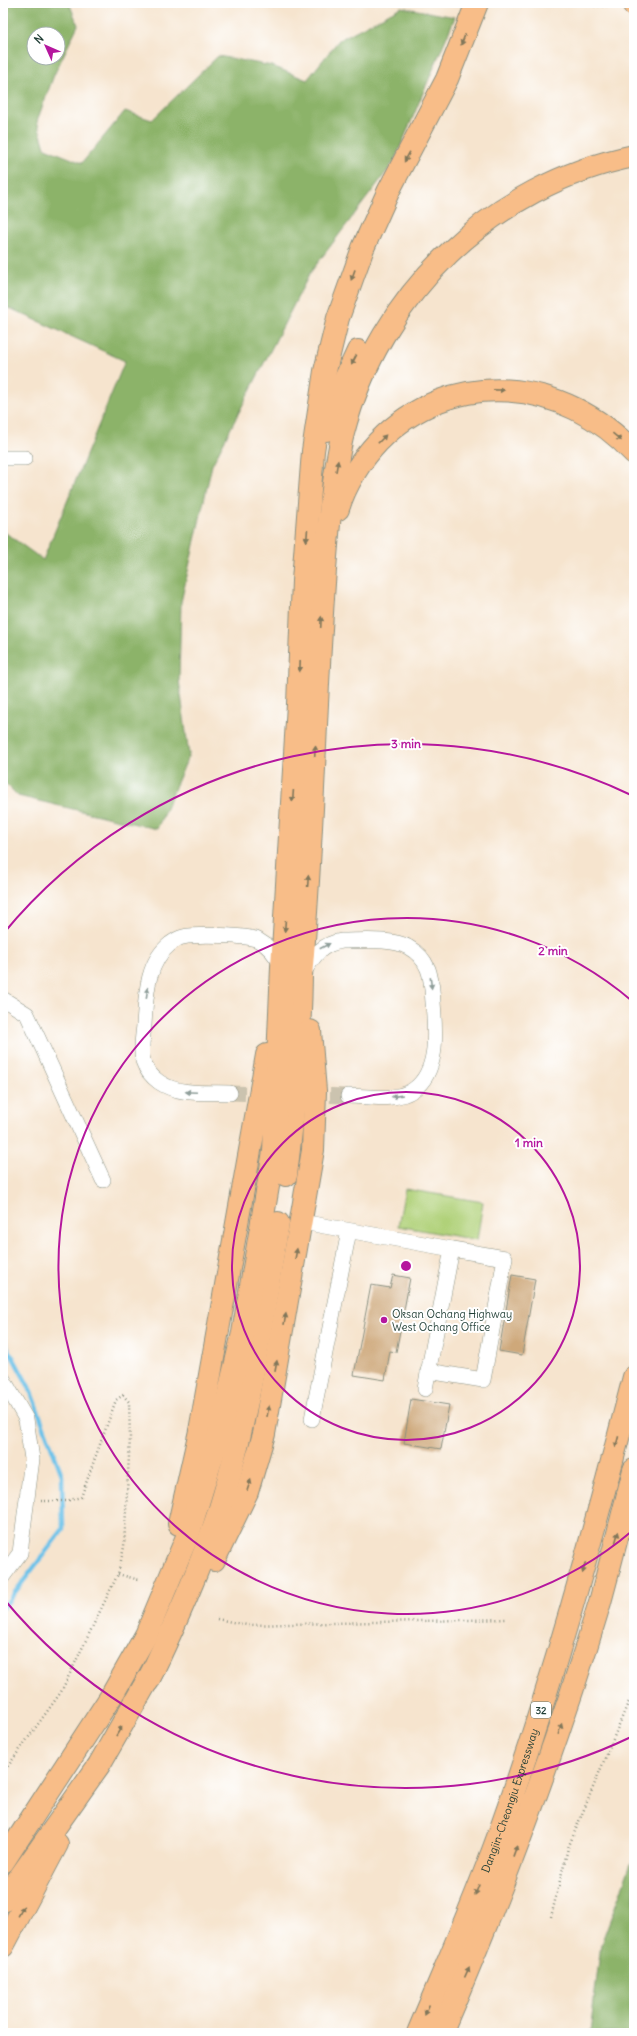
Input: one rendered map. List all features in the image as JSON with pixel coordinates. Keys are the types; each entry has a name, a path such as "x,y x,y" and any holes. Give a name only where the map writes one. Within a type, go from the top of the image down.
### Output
{"highway":[{"path":"3,1862 68,1760 112,1695 146,1635 189,1532 209,1469 237,1363 262,1228 274,1151 282,967 298,704 303,582 313,451 325,371 338,318 377,215 447,79 476,3"},
{"path":"148,1681 183,1606 212,1532 232,1465 247,1397 283,1197 289,1151 299,1042 324,561 336,468 348,416 358,387 374,352 399,311 445,255 481,225 540,188 601,157 634,144"},
{"path":"310,497 314,470 324,437 347,374 366,337 409,277 445,238 491,201 550,168 601,157 634,156"},
{"path":"324,561 340,504 364,459 386,434 400,423 446,398 476,391 491,390 522,391 551,398 590,417 619,438 634,453"},
{"path":"3,1946 99,1765 148,1681 224,1542 237,1516 252,1477 264,1434 302,1222 313,1150 316,1103 314,1069 302,976"},
{"name":"Dangjin-Cheongju Expressway","path":"418,2033 494,1846 540,1715 581,1579 634,1377"},
{"name":"Dangjin-Cheongju Expressway","path":"441,2033 477,1949 556,1739 600,1600 634,1470"},
{"path":"3,1839 68,1760"},
{"path":"3,1901 99,1765"}],"lane":[{"path":"3,458 26,458"},
{"path":"230,1093 183,1091 173,1089 160,1083 148,1071 143,1060 142,1047 147,991 153,966 162,951 170,944 182,937 194,936 253,938 268,948 282,967"},
{"path":"302,976 311,959 320,949 342,940 400,943 418,954 428,968 431,981 434,1015 433,1049 430,1066 424,1078 414,1089 401,1096 348,1096"},
{"path":"3,999 27,1014 103,1180"},
{"path":"302,1222 505,1258 483,1380 428,1371"},
{"path":"312,1419 349,1231"},
{"path":"425,1388 452,1249"},
{"path":"3,1379 26,1419 32,1459 20,1553 3,1576"}],"path":[{"path":"592,3 594,6 627,5"},
{"path":"3,1774 62,1692 118,1574 124,1547 130,1438 129,1402 123,1395 116,1400 81,1497 66,1501 53,1501"},
{"path":"118,1574 139,1580"},
{"path":"217,1619 247,1624 508,1619"},
{"path":"551,1917 568,1848 628,1703 634,1696"}],"green space":[{"path":"3,3 69,3 78,25 66,50 66,26 26,26 26,66 58,66 37,121 45,148 82,163 125,111 152,120 218,56 272,66 307,80 339,40 401,7 455,17 394,162 310,273 212,465 181,602 179,680 189,755 157,829 18,796 3,781 3,531 43,560 125,361 3,305"},
{"path":"405,1189 483,1202 477,1240 398,1226"},
{"path":"634,1856 634,2033 590,2033 601,1944"}],"building":[{"name":"Oksan Ochang Highway West Ochang Office","path":"393,1275 410,1278 396,1352 390,1351 385,1380 354,1375 371,1285 390,1288"},
{"path":"512,1275 535,1279 522,1355 499,1351"},
{"path":"411,1399 449,1405 441,1449 404,1443"}],"waterway":[{"path":"3,1339 29,1387 62,1475 63,1529 3,1608"}],"tunnel":[{"path":"230,1093 269,1094"},
{"path":"307,1095 348,1096"}],"place":[{"name":"Oksan Ochang Highway West Ochang Office","path":"384,1320"}]}
